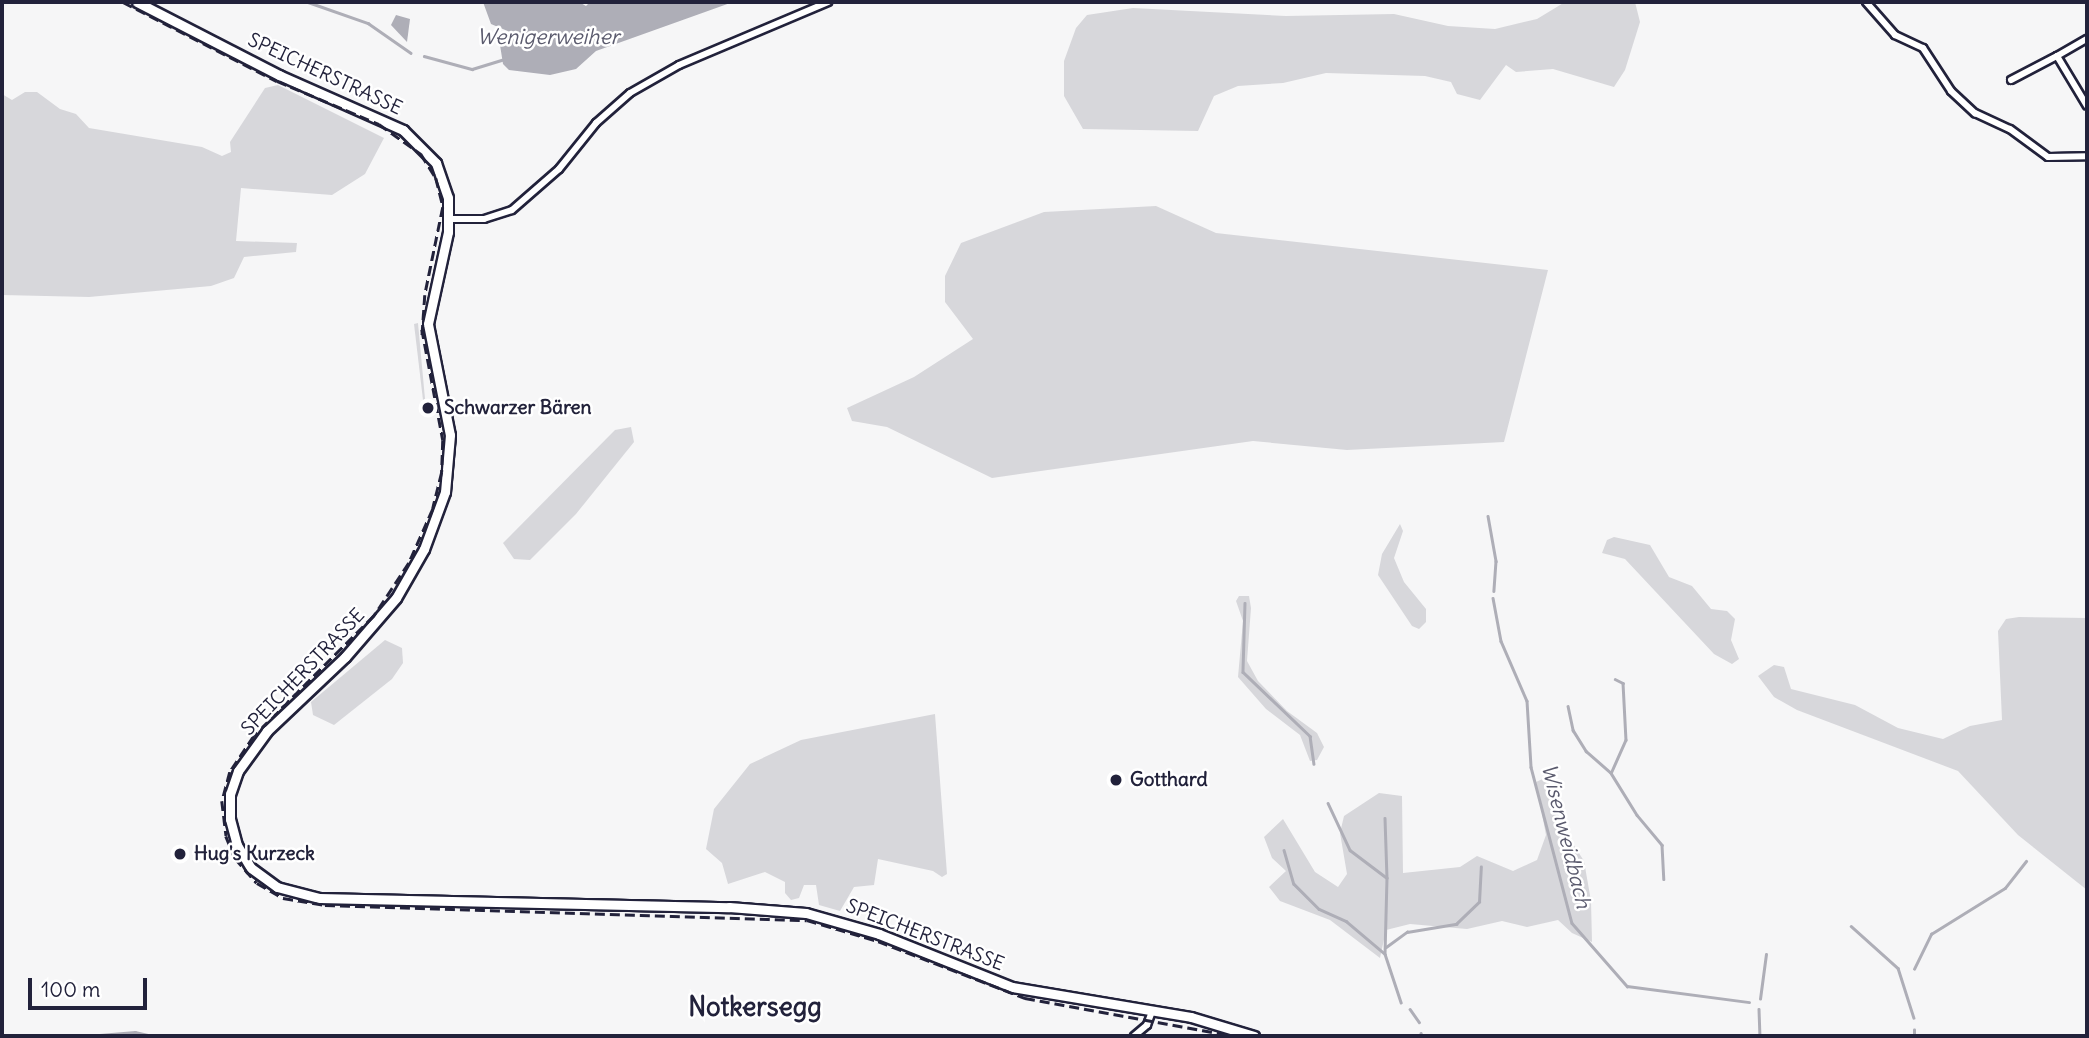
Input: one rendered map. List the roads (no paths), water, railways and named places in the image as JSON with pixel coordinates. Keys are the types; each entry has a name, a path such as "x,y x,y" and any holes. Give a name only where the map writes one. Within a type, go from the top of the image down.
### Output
{"main road":[{"name":"SPEICHERSTRASSE","path":"137,2 279,75 403,130 436,163 446,187 449,219 428,324 450,435 442,501 418,562 381,618 267,732 242,764 230,794 230,820 237,845 251,868 285,891 329,899 729,907 806,913 879,934 1012,987 1198,1018 1254,1036"}],"street":[{"path":"449,219 484,219 512,209 559,169 616,103 638,88 679,65 828,2"},
{"path":"1866,2 1895,36 1923,48 1951,91 1975,113 2010,129 2048,157 2087,156"},
{"path":"2011,80 2087,39"},
{"path":"2057,56 2087,106"},
{"path":"1134,1036 1147,1025 1152,1011"}],"water":[{"name":"Wenigerweiher","path":"483,2 579,2 586,6 590,2 733,2 596,51 576,69 550,75 509,70 503,64 500,45 511,39 510,32 491,24"},
{"path":"396,15 410,19 407,42 391,25"}],"waterway":[{"path":"308,2 368,23 411,53"},
{"path":"424,56 472,69 502,60"},
{"name":"Wisenweidbach","path":"1488,516 1496,561 1494,591"},
{"name":"Wisenweidbach","path":"1493,598 1501,641 1527,701 1531,767 1572,923 1627,986 1749,1002"},
{"path":"1245,603 1243,672 1310,736 1314,764"},
{"path":"1615,679 1623,683 1626,740 1611,773 1637,815 1662,845 1664,879"},
{"path":"1568,706 1573,730 1586,751 1610,772"},
{"path":"1328,803 1350,850 1387,878 1385,952"},
{"path":"1385,818 1387,877"},
{"path":"1284,850 1294,884 1319,909 1346,921 1385,954 1401,1002"},
{"path":"1914,969 1931,934 2005,888 2026,861"},
{"path":"1386,947 1407,932 1456,924 1479,902 1481,867"},
{"path":"1851,926 1898,968 1914,1018"},
{"path":"1760,999 1766,954"},
{"path":"1410,1009 1419,1022"},
{"path":"1759,1009 1760,1036"},
{"path":"1914,1030 1914,1036"},
{"path":"88,1036 135,1032 152,1036"}],"railway":[{"path":"123,2 277,81 379,124 421,154 436,178 443,207 425,295 422,339"},
{"path":"422,329 443,440 442,472 433,509 409,563 374,616 254,736 230,772 222,801 226,836 235,858 257,883 283,898 325,905 807,920 878,941 1025,998 1235,1036"}],"place":[{"name":"Schwarzer Bären","path":"428,408"},
{"name":"Gotthard","path":"1116,780"},
{"name":"Hug's Kurzeck","path":"180,854"}],"district":[{"name":"Notkersegg","path":"755,1007"}]}
